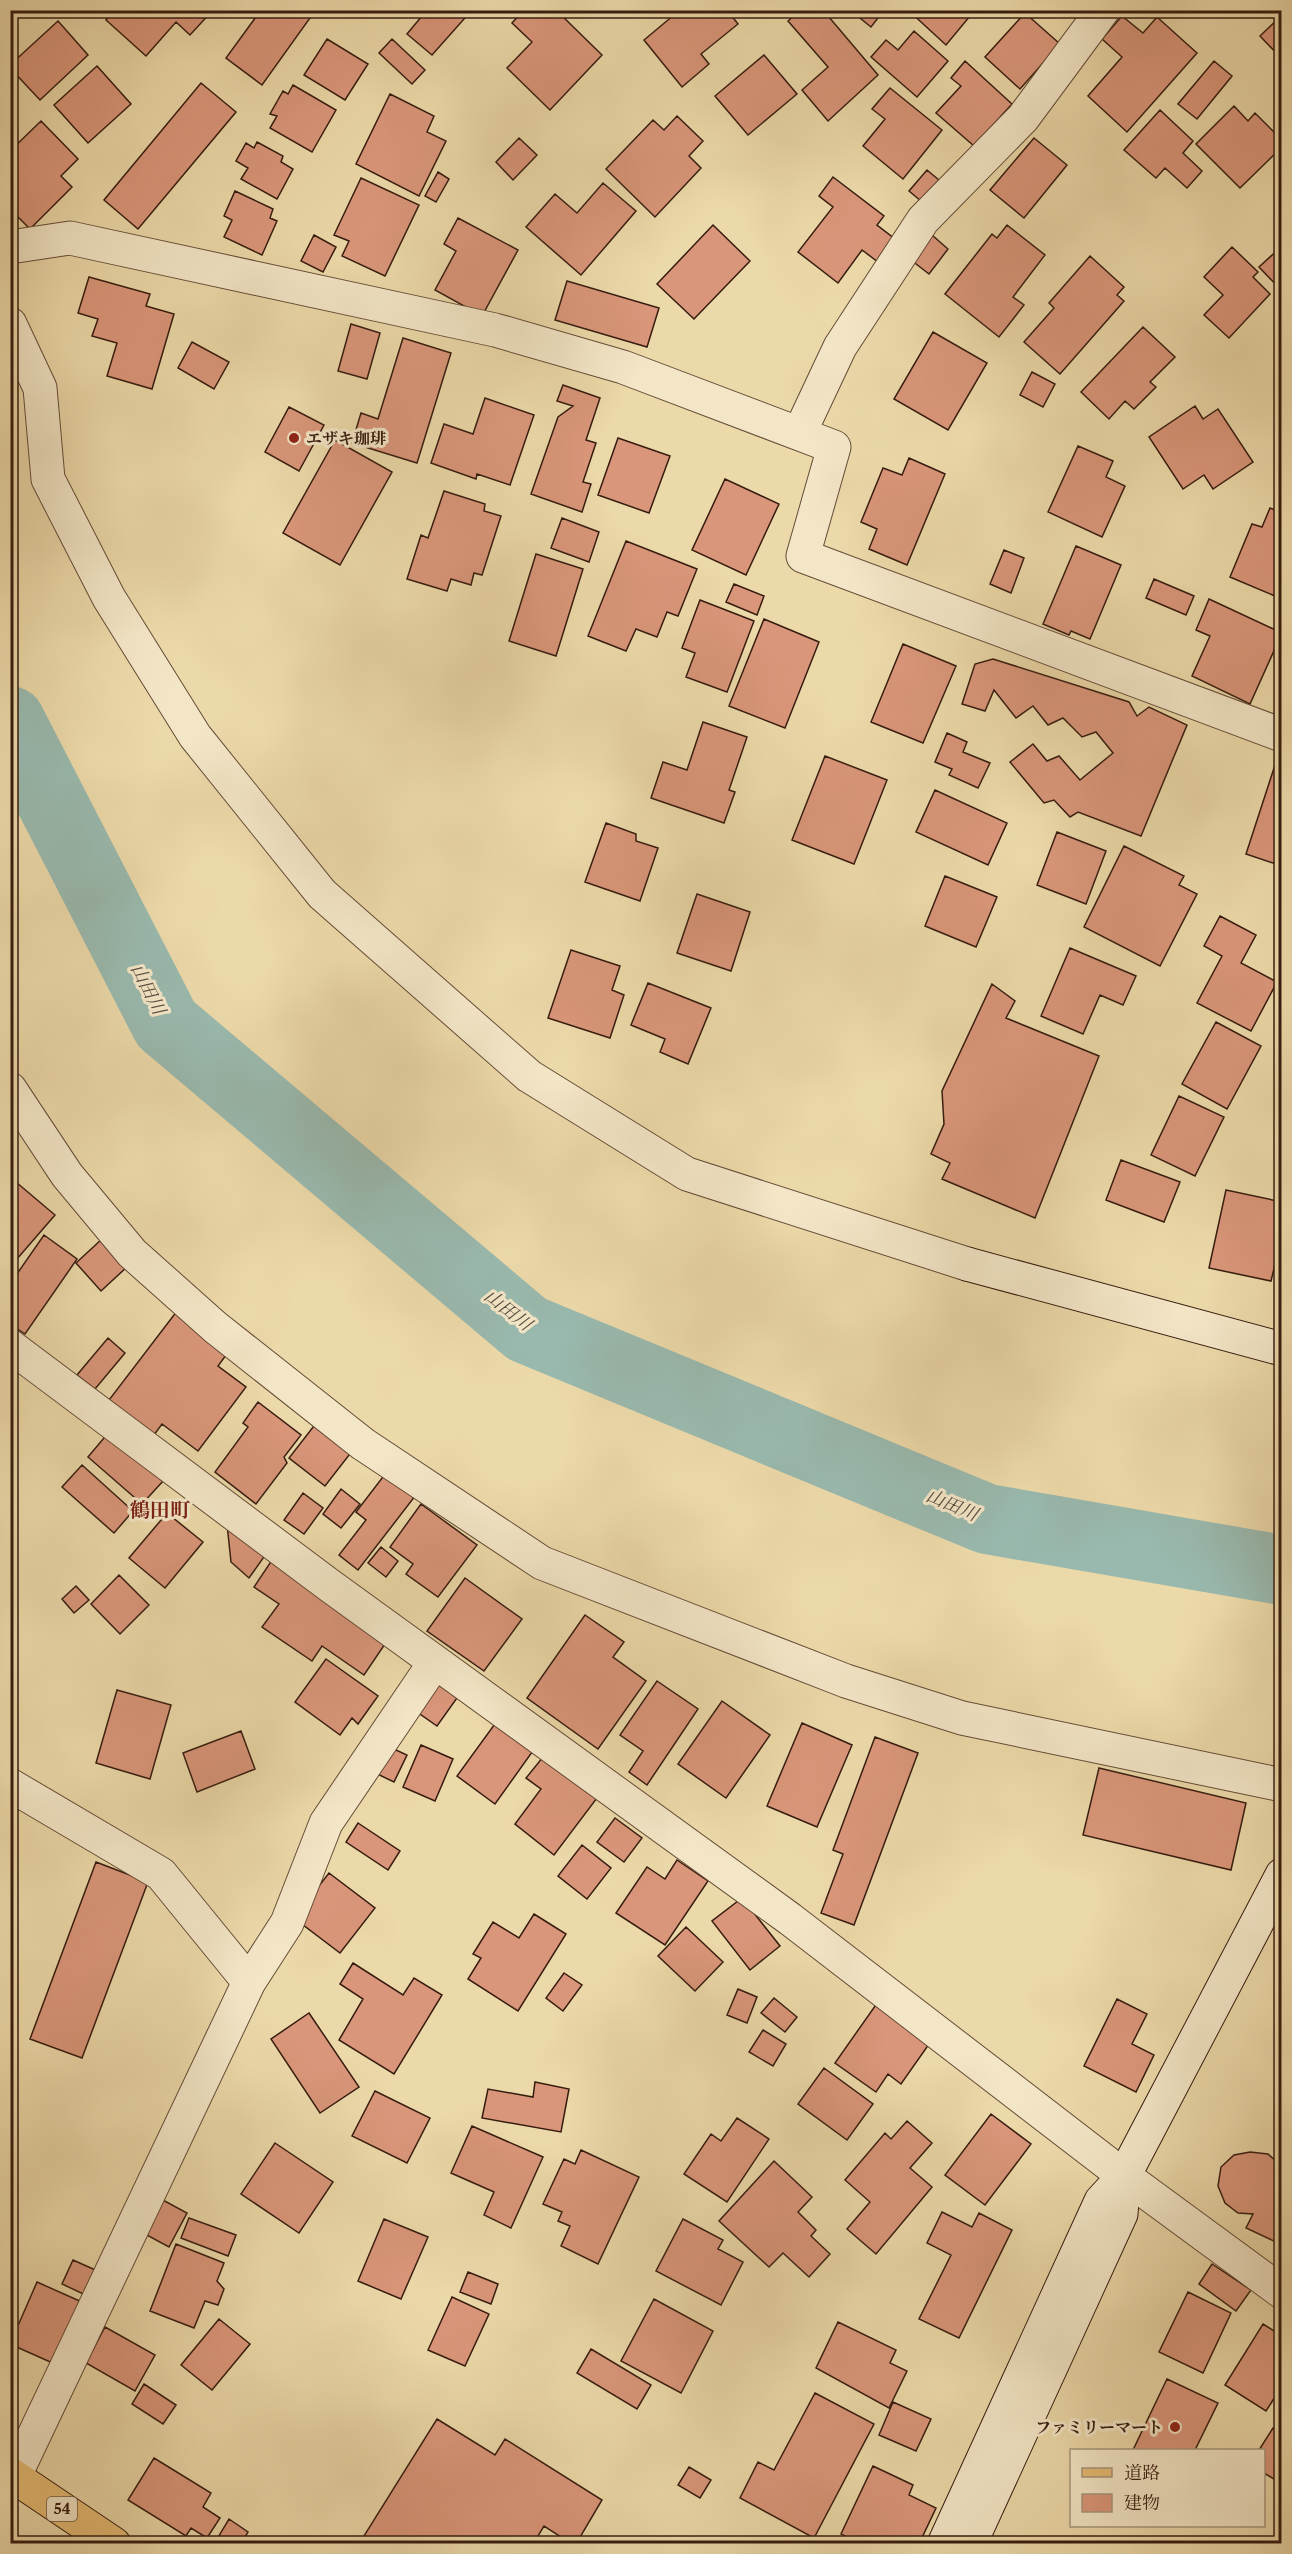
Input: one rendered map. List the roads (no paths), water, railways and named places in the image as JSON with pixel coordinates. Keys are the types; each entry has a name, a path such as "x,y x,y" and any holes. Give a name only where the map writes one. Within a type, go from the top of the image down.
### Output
{"main road":[{"name":"54","path":"12,2479 114,2544"}],"street":[{"path":"800,432 840,347 923,220 1023,118 1103,10"},
{"path":"10,247 70,238 495,330 623,367 800,432 834,447 804,556 1281,735"},
{"path":"10,324 40,388 48,479 110,598 195,736 322,894 529,1076 687,1174 968,1264 1281,1349"},
{"path":"10,1089 67,1175 132,1253 215,1327 363,1444 542,1563 846,1681 962,1718 1281,1785"},
{"path":"10,1346 435,1662 790,1918 1124,2176 1281,2292"},
{"path":"12,2479 249,1982 287,1923 326,1823 435,1662"},
{"path":"10,1785 161,1874 249,1982"},
{"path":"944,2544 1101,2201 1124,2176 1281,1875"},
{"path":"970,2544 1121,2214 1124,2176"}],"waterway":[{"name":"山田川","path":"10,721 166,1024 527,1329 987,1519 1282,1570"}],"place":[{"name":"エザキ珈琲","path":"294,438"},
{"name":"ファミリーマート","path":"1175,2427"}],"district":[{"name":"鶴田町","path":"160,1510"}]}
